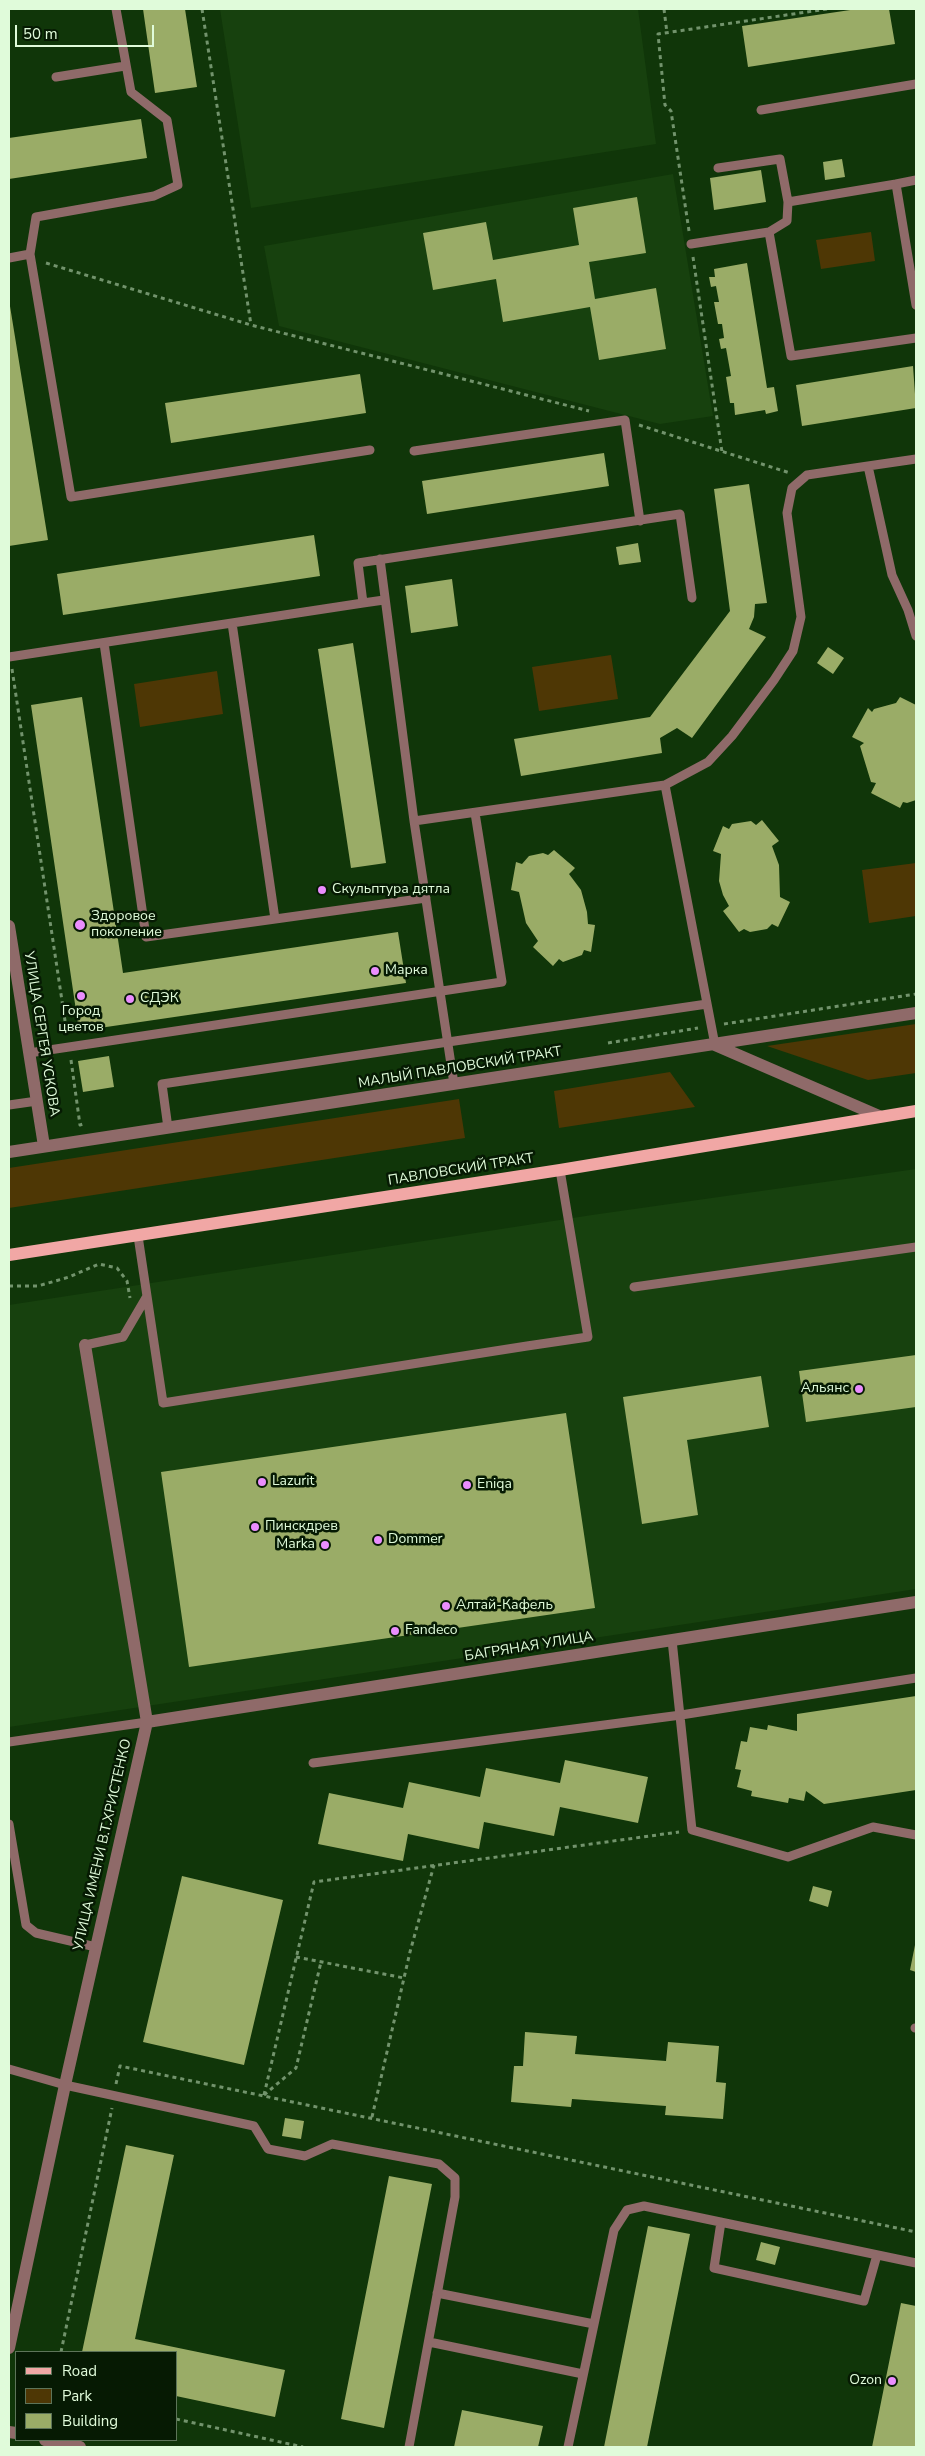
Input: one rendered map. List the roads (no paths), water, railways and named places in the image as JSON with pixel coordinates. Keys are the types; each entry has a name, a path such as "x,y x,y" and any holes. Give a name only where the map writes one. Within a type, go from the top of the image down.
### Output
{"main road":[{"name":"ПАВЛОВСКИЙ ТРАКТ","path":"9,1255 560,1170 916,1110"}],"street":[{"name":"УЛИЦА СЕРГЕЯ УСКОВА","path":"9,926 44,1146"},
{"name":"МАЛЫЙ ПАВЛОВСКИЙ ТРАКТ","path":"9,1152 916,1013"},
{"path":"715,1045 878,1116"},
{"name":"УЛИЦА ИМЕНИ В.Т.ХРИСТЕНКО","path":"9,2348 64,2085 147,1722 85,1345"},
{"name":"БАГРЯНАЯ УЛИЦА","path":"147,1722 916,1602"},
{"path":"50,2441 80,2447"}],"lane":[{"path":"116,9 131,92 167,120 178,186 154,196 36,217 30,254 71,497 370,450"},
{"path":"56,77 125,66"},
{"path":"761,110 916,84"},
{"path":"692,244 769,232 787,221 788,202 780,160 718,168"},
{"path":"788,202 916,180"},
{"path":"896,184 916,305"},
{"path":"769,232 791,356 916,338"},
{"path":"9,258 30,254"},
{"path":"414,451 624,420 640,521"},
{"path":"414,821 475,814 666,785 708,762 732,736 793,651 801,617 787,513 792,488 807,475 916,459"},
{"path":"868,466 892,574 908,610 916,636"},
{"path":"364,603 358,563 680,514 692,598"},
{"path":"380,560 414,821 454,1084"},
{"path":"9,657 384,600"},
{"path":"232,623 275,919"},
{"path":"104,643 146,937 426,898"},
{"path":"666,785 715,1045"},
{"path":"29,1052 502,982 475,814"},
{"path":"168,1128 162,1084 707,1004"},
{"path":"9,1105 37,1101"},
{"path":"138,1236 163,1403 588,1337 560,1170"},
{"path":"634,1287 916,1247"},
{"path":"85,1345 123,1337 147,1296"},
{"path":"672,1640 692,1830 788,1857 873,1827 916,1835"},
{"path":"313,1763 681,1714 916,1678"},
{"path":"9,1742 147,1722"},
{"path":"9,1824 26,1925 36,1933 96,1947"},
{"path":"9,2069 64,2085 254,2126 268,2149 305,2156 332,2144 439,2164 455,2178 455,2197 410,2447"},
{"path":"568,2447 614,2230 627,2210 644,2206 916,2264"},
{"path":"721,2222 714,2268 864,2301 877,2255"},
{"path":"437,2293 594,2324"},
{"path":"429,2342 583,2374"}],"place":[{"name":"Скульптура дятла","path":"322,890"},
{"name":"Здоровое поколение","path":"80,925"},
{"name":"Марка","path":"375,971"},
{"name":"Город цветов","path":"81,996"},
{"name":"СДЭК","path":"130,999"},
{"name":"Альянс","path":"859,1389"},
{"name":"Lazurit","path":"262,1482"},
{"name":"Eniqa","path":"467,1485"},
{"name":"Пинскдрев","path":"255,1527"},
{"name":"Dommer","path":"378,1540"},
{"name":"Marka","path":"325,1545"},
{"name":"Алтай-Кафель","path":"446,1606"},
{"name":"Fandeco","path":"395,1631"},
{"name":"Ozon","path":"892,2381"}]}
